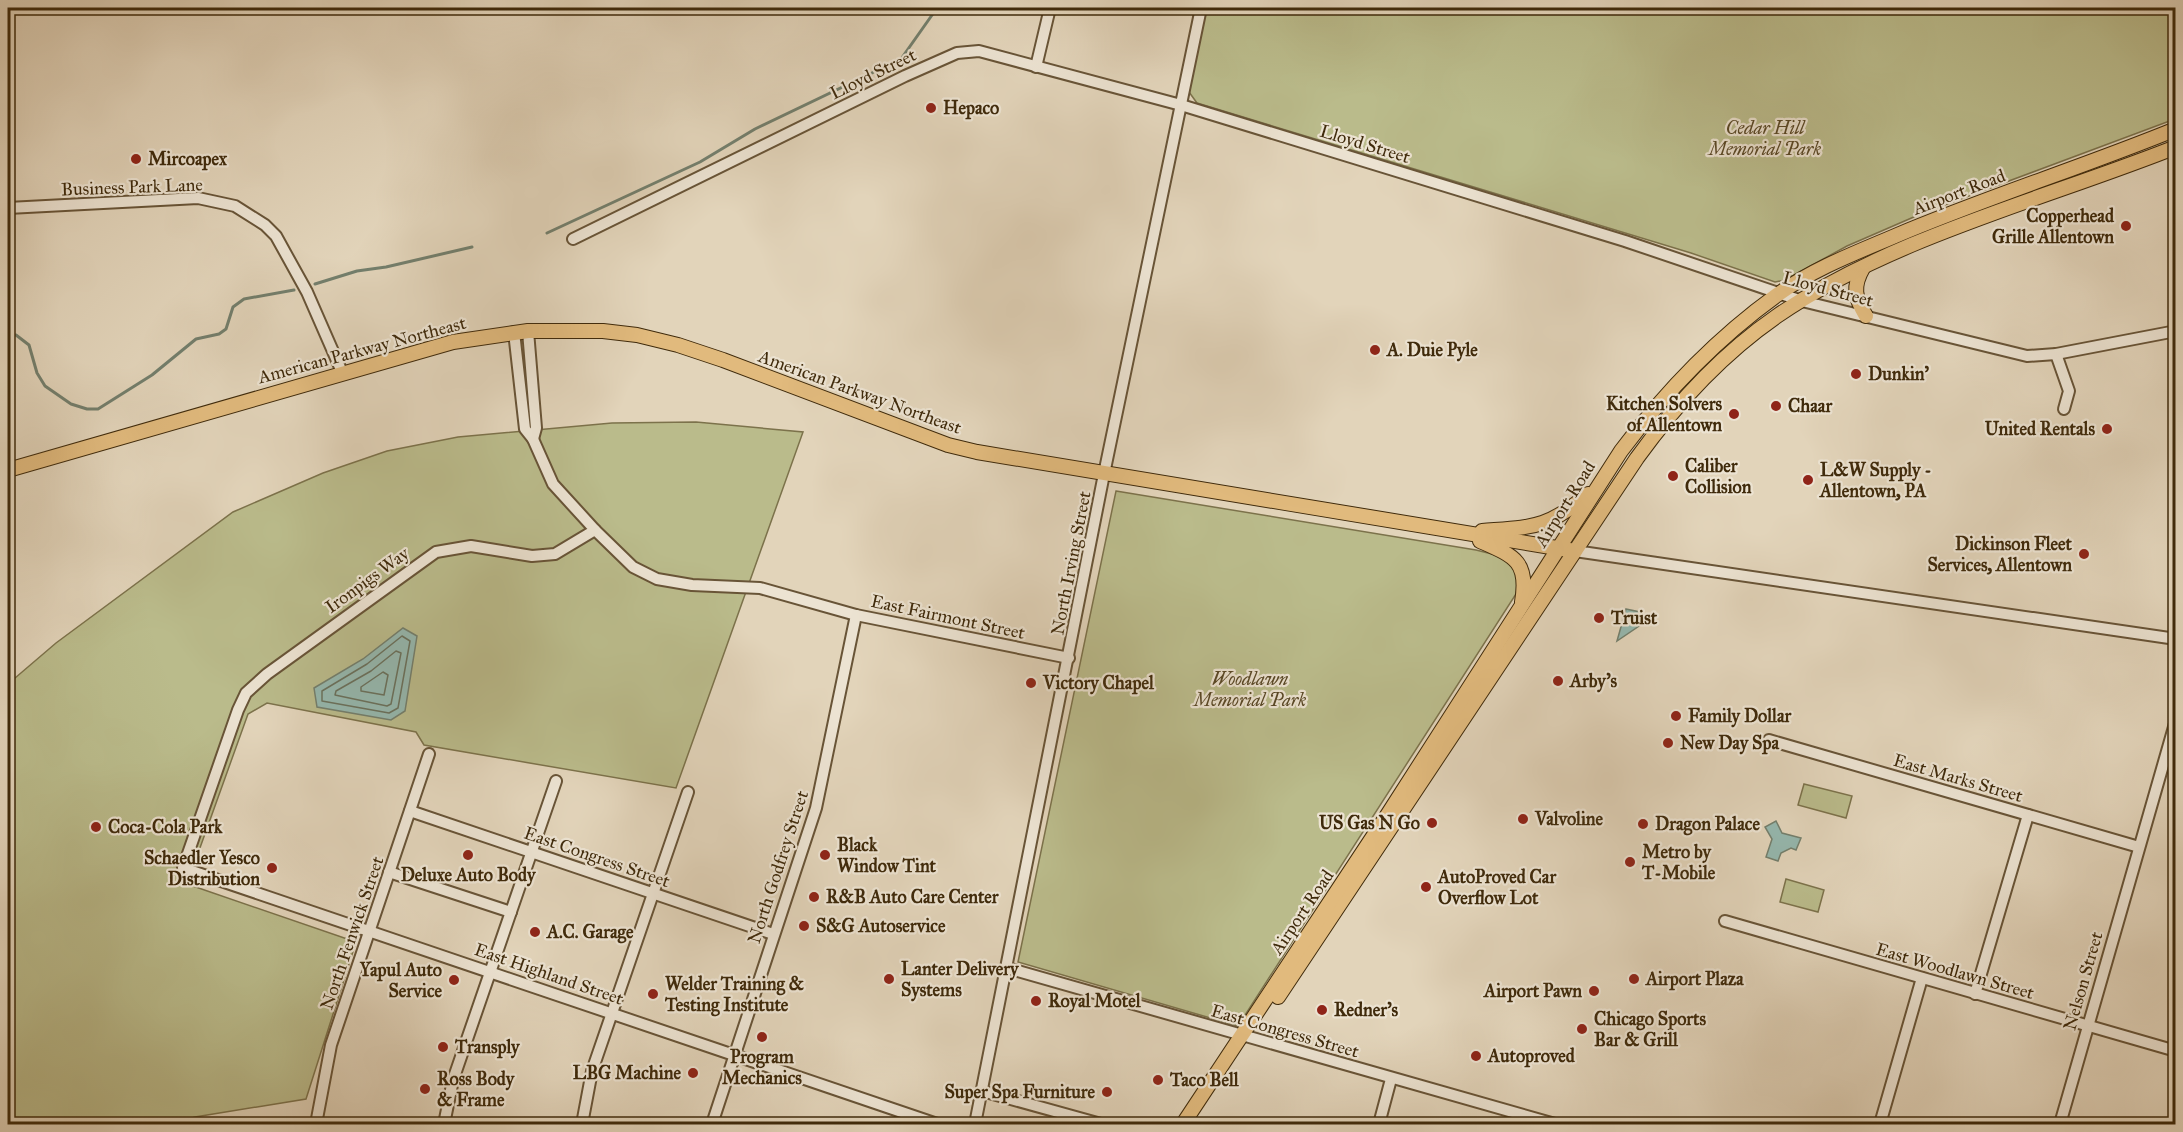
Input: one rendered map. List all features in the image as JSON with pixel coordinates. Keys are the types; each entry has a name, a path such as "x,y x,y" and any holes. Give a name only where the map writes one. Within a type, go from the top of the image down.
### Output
{"main road":[{"name":"Airport Road","path":"1193,1125 1599,485 1654,406 1684,374 1779,293 1837,261 1912,229 2175,129"},
{"name":"Airport Road","path":"1183,1125 1247,1037 1636,458 1690,393 1748,339 1802,301 1863,268 1966,225 2175,147"},
{"path":"1863,268 1855,287 1858,304 1866,316"},
{"name":"American Parkway Northeast","path":"8,470 342,372 453,342 521,332 603,331 678,345 948,445 1003,458 1462,533"},
{"path":"1462,533 1526,527 1552,520 1599,485"},
{"path":"1462,533 1575,551"},
{"path":"1462,533 1508,553 1517,561 1525,576 1521,607"}],"street":[{"path":"1036,67 1050,8"},
{"name":"North Irving Street","path":"975,1125 1104,474 1201,8"},
{"name":"Lloyd Street","path":"573,239 957,53 979,51 1181,105 1624,241 1802,301 2027,356 2056,354 2175,331"},
{"name":"Business Park Lane","path":"8,208 198,198 235,206 266,225 276,236 307,292 342,372"},
{"path":"521,332 536,428 533,440 553,484 595,530"},
{"path":"2056,354 2069,391 2064,409"},
{"name":"East Fairmont Street","path":"595,530 633,567 657,579 692,585 760,588 856,615 1069,658"},
{"name":"Ironpigs Way","path":"183,868 242,701 246,693 267,674 436,552 471,546 532,556 555,554 595,530"},
{"path":"1575,551 2175,639"},
{"name":"North Godfrey Street","path":"712,1125 816,808 856,615"},
{"name":"Nelson Street","path":"2060,1125 2175,720"},
{"name":"East Marks Street","path":"1769,740 2139,847"},
{"name":"North Fenwick Street","path":"316,1125 331,1045 429,754"},
{"path":"444,1125 453,1080 556,781"},
{"path":"582,1125 592,1071 688,792"},
{"name":"East Congress Street","path":"410,812 773,934"},
{"path":"1975,994 2028,815"},
{"name":"East Highland Street","path":"183,868 937,1125"},
{"path":"389,872 511,912"},
{"name":"East Woodlawn Street","path":"1725,921 2175,1051"},
{"name":"East Congress Street","path":"1007,968 1555,1125"},
{"path":"1880,1125 1922,978"},
{"path":"1379,1125 1391,1079"},
{"path":"982,1091 1101,1125"},
{"path":"1513,1125 1516,1113"}],"green space":[{"name":"Cedar Hill Memorial Park","path":"1206,8 2175,8 2175,119 1923,213 1847,246 1785,280 1775,282 1691,253 1197,103 1189,92"},
{"name":"Coca-Cola Park","path":"696,422 803,432 676,788 424,745 416,732 267,703 248,714 187,884 356,942 306,1099 195,1117 173,1124 8,1124 8,684 56,643 233,512 323,473 387,451 458,437 612,423"},
{"name":"Woodlawn Memorial Park","path":"1116,491 1476,550 1504,557 1520,576 1516,594 1238,1026 1018,962"},
{"path":"1804,784 1852,796 1846,818 1798,805"},
{"path":"1786,879 1824,890 1818,912 1780,902"}],"water":[{"path":"1626,609 1640,612 1645,622 1617,641"},
{"path":"403,628 417,636 405,711 391,720 317,707 314,688 363,659"},
{"path":"1776,821 1782,833 1801,838 1796,850 1791,848 1781,853 1778,861 1766,857 1772,839 1765,827"}],"waterway":[{"path":"547,233 700,162 755,129 901,59 937,8"},
{"path":"315,284 357,271 386,267 472,247"},
{"path":"8,335 16,335 29,345 37,373 45,386 71,404 87,409 98,409 152,375 196,339 219,334 226,329 233,307 244,299 294,290"}],"place":[{"name":"Hepaco","path":"931,108"},
{"name":"Mircoapex","path":"136,159"},
{"name":"Copperhead Grille Allentown","path":"2126,226"},
{"name":"A. Duie Pyle","path":"1375,350"},
{"name":"Dunkin'","path":"1856,374"},
{"name":"Chaar","path":"1776,406"},
{"name":"Kitchen Solvers of Allentown","path":"1734,414"},
{"name":"United Rentals","path":"2107,429"},
{"name":"Caliber Collision","path":"1673,476"},
{"name":"L&W Supply - Allentown, PA","path":"1808,480"},
{"name":"Dickinson Fleet Services, Allentown","path":"2084,554"},
{"name":"Truist","path":"1599,618"},
{"name":"Arby's","path":"1558,681"},
{"name":"Victory Chapel","path":"1031,683"},
{"name":"Family Dollar","path":"1676,716"},
{"name":"New Day Spa","path":"1668,743"},
{"name":"Valvoline","path":"1523,819"},
{"name":"US Gas N Go","path":"1432,823"},
{"name":"Dragon Palace","path":"1643,824"},
{"name":"Coca-Cola Park","path":"96,827"},
{"name":"Deluxe Auto Body","path":"468,855"},
{"name":"Black Window Tint","path":"825,855"},
{"name":"Metro by T-Mobile","path":"1630,862"},
{"name":"Schaedler Yesco Distribution","path":"272,868"},
{"name":"AutoProved Car Overflow Lot","path":"1426,887"},
{"name":"R&B Auto Care Center","path":"814,897"},
{"name":"S&G Autoservice","path":"804,926"},
{"name":"A.C. Garage","path":"535,932"},
{"name":"Lanter Delivery Systems","path":"889,979"},
{"name":"Airport Plaza","path":"1634,979"},
{"name":"Yapul Auto Service","path":"454,980"},
{"name":"Airport Pawn","path":"1594,991"},
{"name":"Welder Training & Testing Institute","path":"653,994"},
{"name":"Royal Motel","path":"1036,1001"},
{"name":"Redner's","path":"1322,1010"},
{"name":"Chicago Sports Bar & Grill","path":"1582,1029"},
{"name":"Program Mechanics","path":"762,1037"},
{"name":"Transply","path":"443,1047"},
{"name":"Autoproved","path":"1476,1056"},
{"name":"LBG Machine","path":"693,1073"},
{"name":"Taco Bell","path":"1158,1080"},
{"name":"Ross Body & Frame","path":"425,1089"},
{"name":"Super Spa Furniture","path":"1107,1092"}]}
